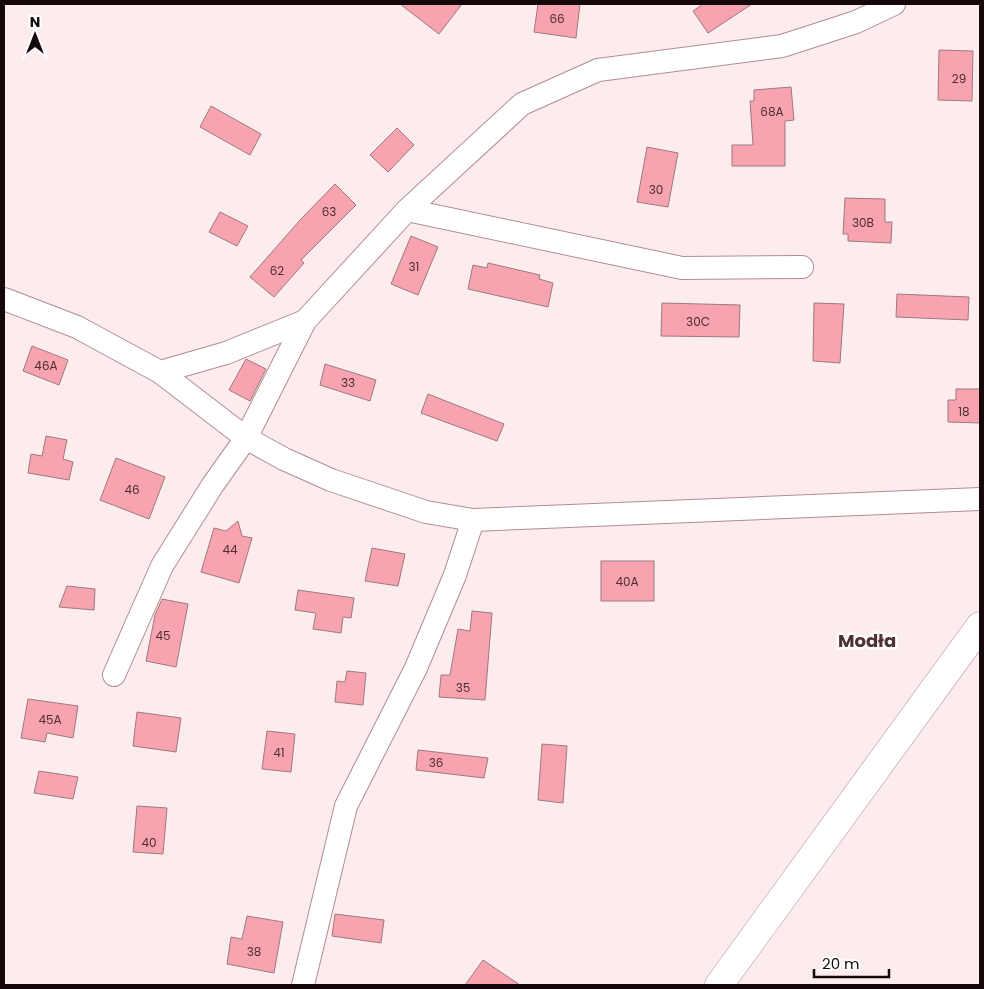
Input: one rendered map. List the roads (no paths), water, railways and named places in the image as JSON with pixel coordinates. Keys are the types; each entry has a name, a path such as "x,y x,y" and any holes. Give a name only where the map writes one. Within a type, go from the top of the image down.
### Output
{"main road":[{"path":"719,985 980,626"}],"street":[{"path":"114,675 162,566 212,486 246,438 305,321 407,210 522,104 598,70 782,46 856,22 894,4"},
{"path":"407,210 682,268 802,267"},
{"path":"4,299 78,326 160,372 246,438 284,459 331,480 426,512 474,520 980,498"},
{"path":"160,372 226,353 305,321"},
{"path":"303,985 346,806 416,668 455,576 474,520"}],"district":[{"name":"Modła","path":"867,640"}]}
